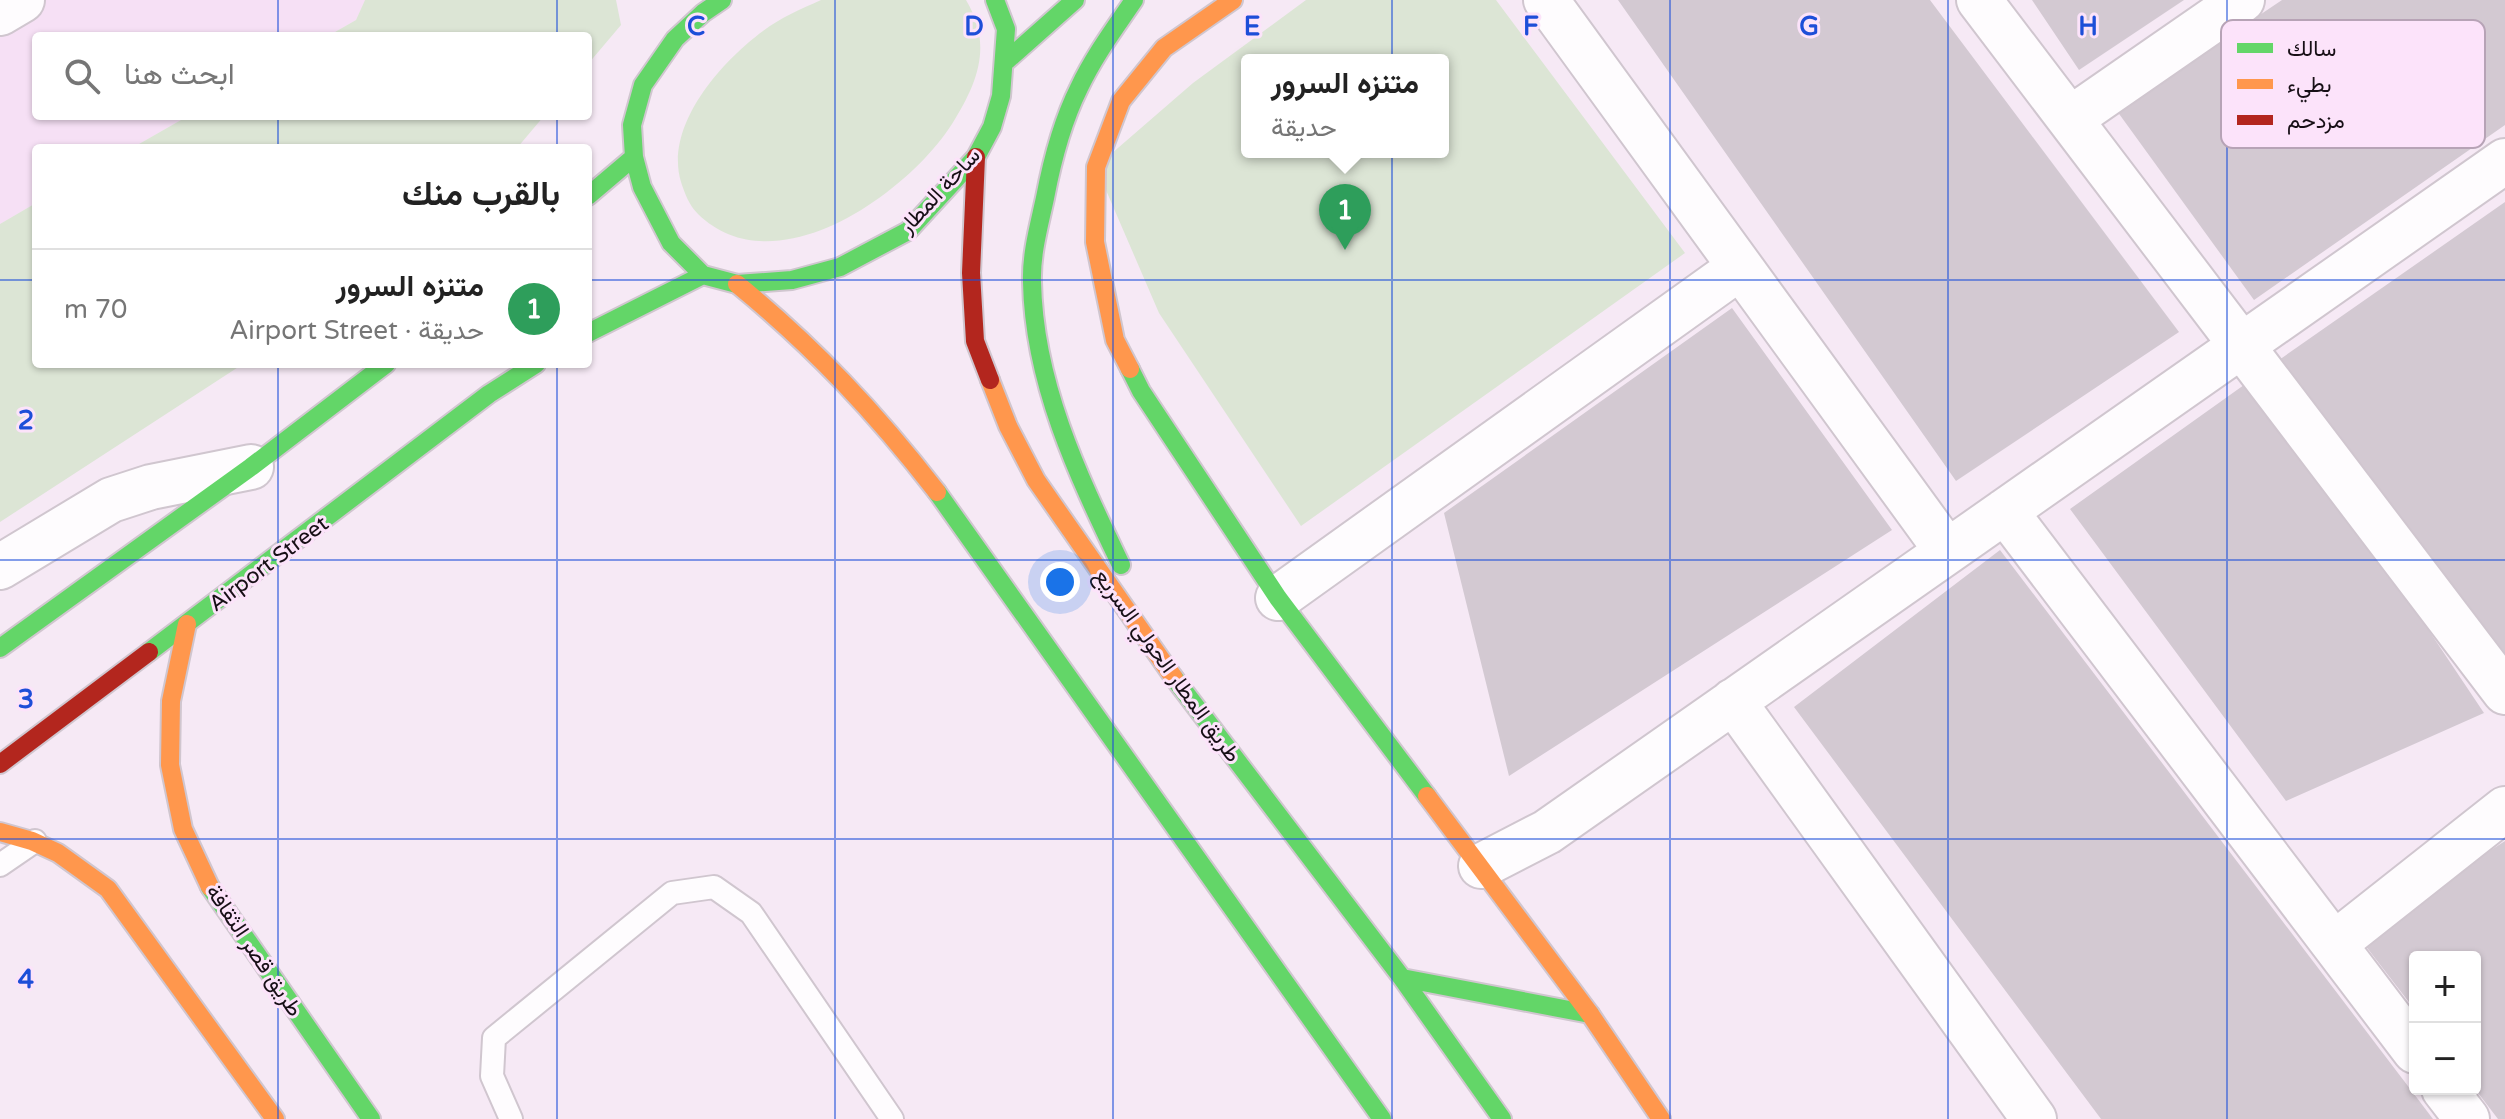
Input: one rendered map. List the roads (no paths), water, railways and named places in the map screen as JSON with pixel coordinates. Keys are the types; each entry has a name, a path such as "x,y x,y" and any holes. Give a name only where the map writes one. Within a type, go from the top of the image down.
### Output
{"main road":[{"path":"592,331 703,275 671,243 656,217 642,187 634,157 632,125 643,85 675,39 722,0"},
{"name":"ساحة المطار","path":"703,275 737,284 792,280 840,267 908,231 976,157 992,127 1001,96 1006,29 995,0"},
{"path":"1004,63 1075,0"},
{"path":"1134,0 1082,79 1055,153 1040,219 1032,281 1038,344 1049,398 1069,455 1180,686"},
{"path":"1233,0 1164,48 1121,101 1096,167 1095,242 1115,340 1141,391 1278,598 1590,1014 1661,1119"},
{"path":"674,13 675,39"},
{"path":"592,193 634,157"},
{"name":"طريق المطار الحولي السريع","path":"976,157 971,273 975,341 1008,426 1036,480 1180,686 1402,978 1502,1119"},
{"path":"737,284 804,341 846,383 916,465 1382,1119"},
{"path":"0,648 251,467 381,368"},
{"name":"Airport Street","path":"0,764 489,394 530,368"},
{"name":"طريق قصر الثقافة","path":"187,624 171,701 170,752 183,829 210,887 371,1119"},
{"path":"0,832 35,841 74,861 108,889 275,1119"},
{"path":"1402,978 1590,1014"}],"street":[{"path":"0,13 22,0"},
{"path":"1546,0 1947,551"},
{"path":"1979,0 2505,692"},
{"path":"2070,119 2242,0"},
{"path":"1481,866 1547,832 2505,161"},
{"path":"1278,598 1739,268"},
{"path":"0,567 111,500 151,487 251,467"},
{"path":"2005,511 2409,1043"},
{"path":"0,625 42,617"},
{"path":"1733,701 2034,1119"},
{"path":"2334,944 2505,809"},
{"path":"2449,1095 2467,1119"}],"lane":[{"path":"0,865 35,841"},
{"path":"511,1119 492,1076 494,1038 672,893 714,887 751,913 892,1119"}],"place":[{"name":"متنزه السرور","path":"1345,250"}]}
